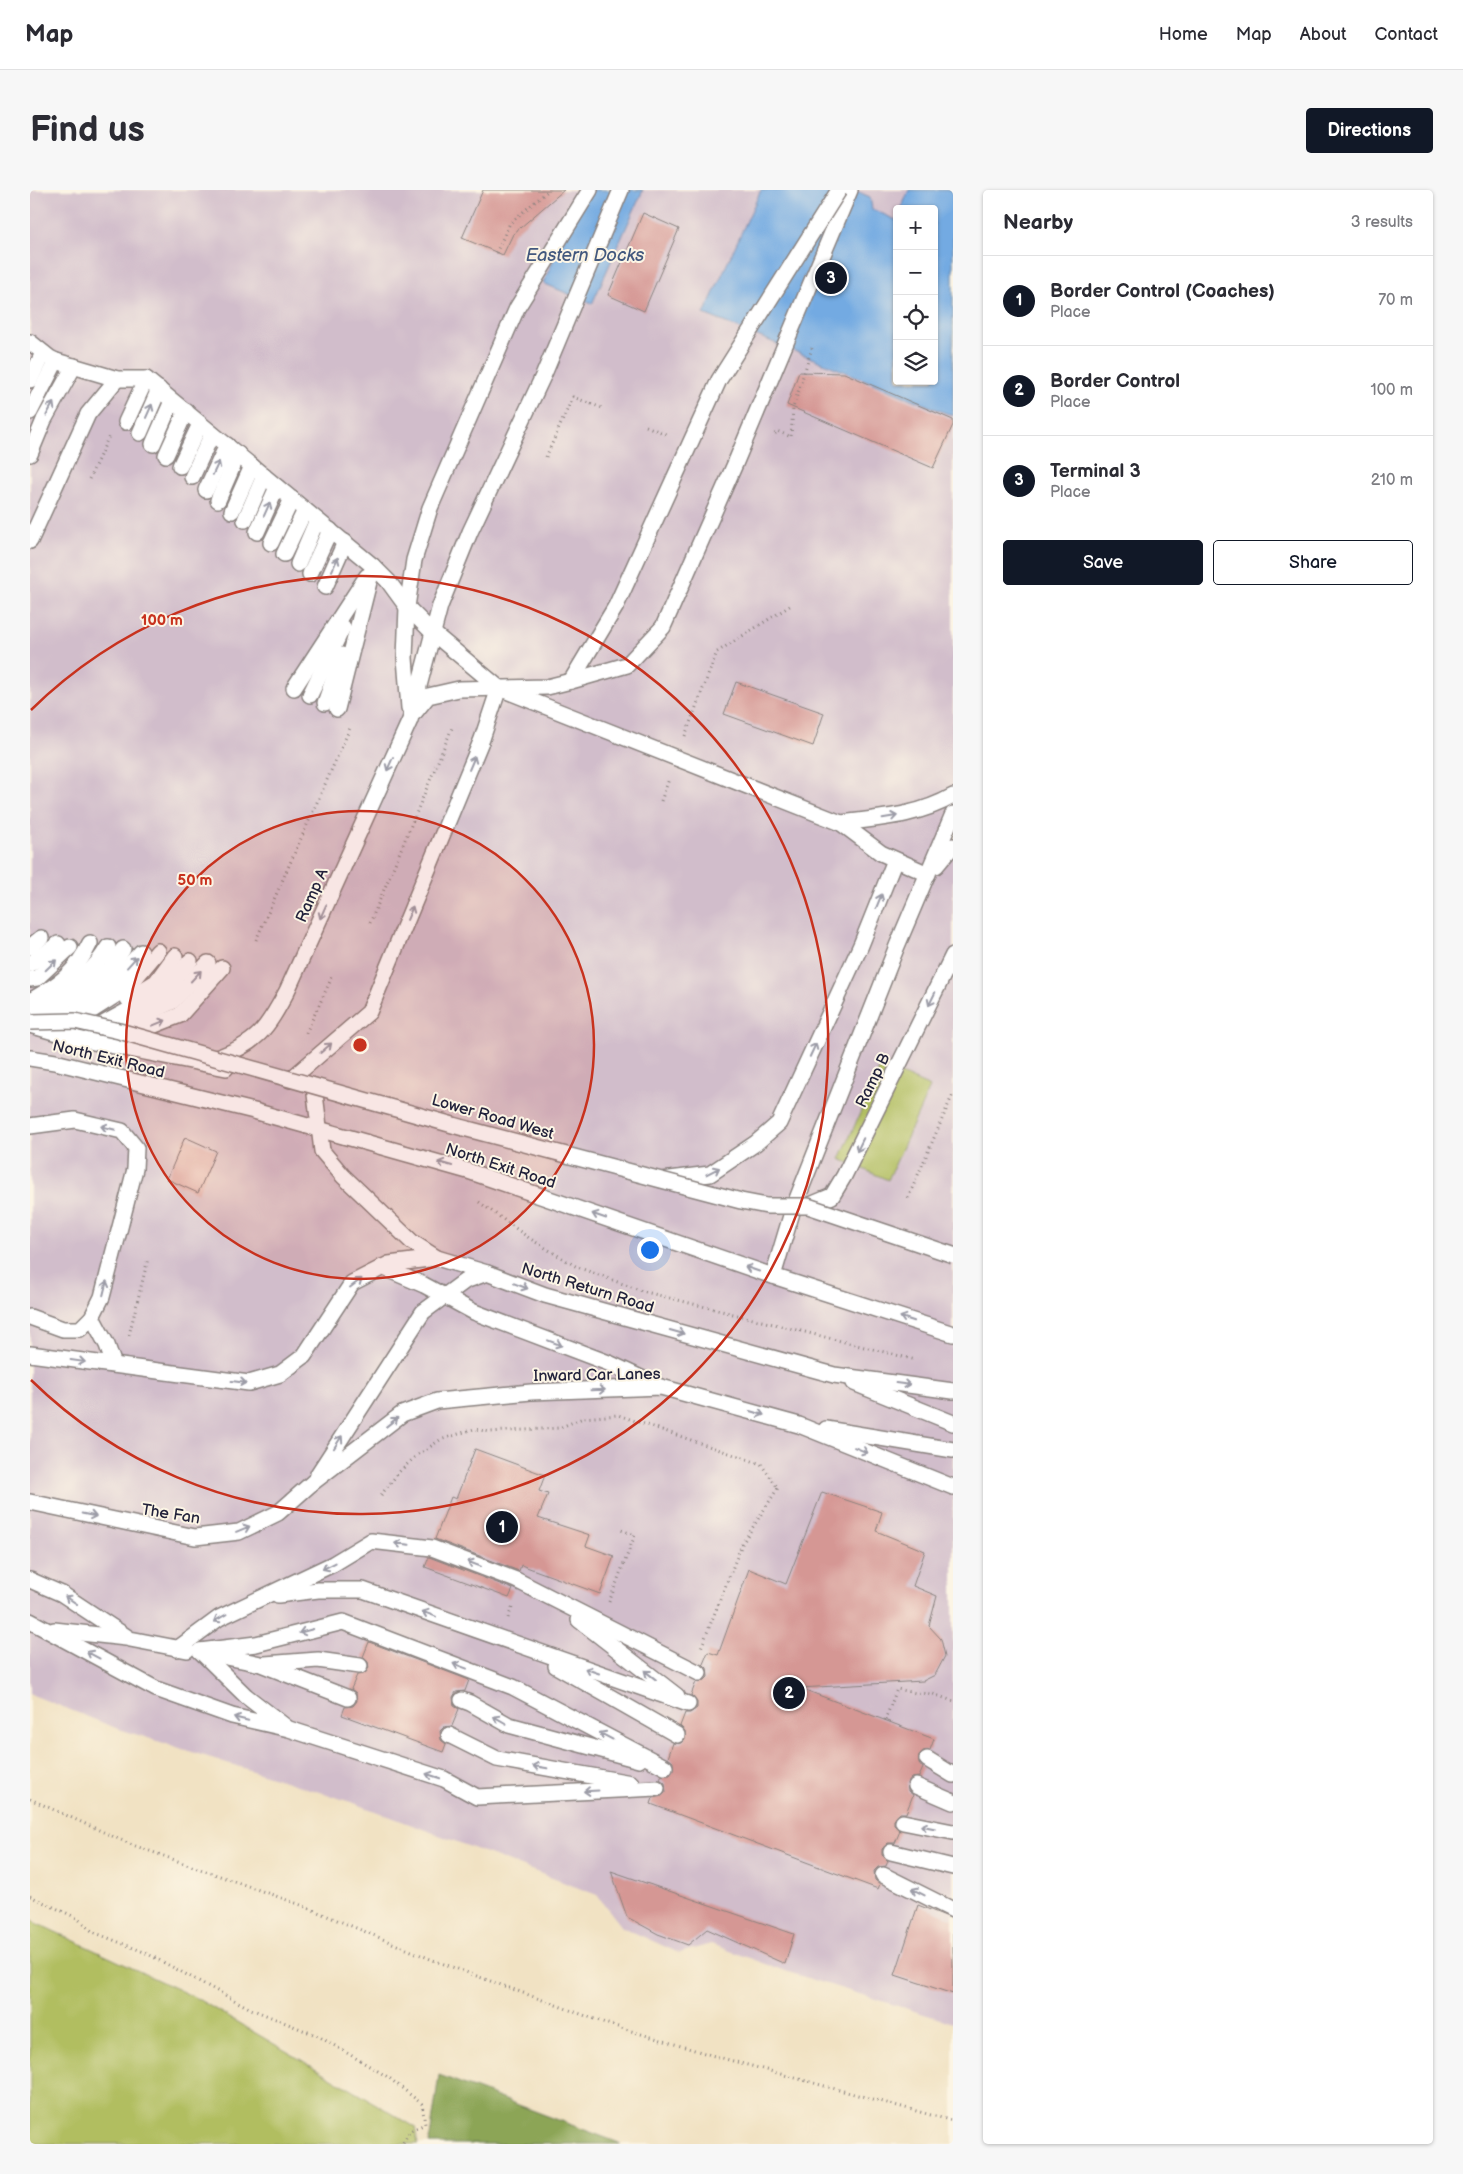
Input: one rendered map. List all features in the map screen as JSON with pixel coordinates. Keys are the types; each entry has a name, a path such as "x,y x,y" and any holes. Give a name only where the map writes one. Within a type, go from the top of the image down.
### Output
{"lane":[{"path":"410,720 405,658 407,607 414,560 430,508 517,308 590,190"},
{"path":"410,720 440,606 470,532 544,374 621,190"},
{"path":"571,681 616,606 719,380 839,190"},
{"path":"410,720 428,696 459,689 547,687 627,665 663,627 735,464 850,190"},
{"path":"38,350 74,366 117,378 146,379 374,566 388,581 407,607 433,633 499,688 841,823 881,853 928,874"},
{"path":"30,380 38,350"},
{"path":"30,412 38,350"},
{"path":"30,454 44,420 74,366"},
{"path":"30,541 88,414 117,378"},
{"path":"119,425 146,379"},
{"path":"140,433 159,390"},
{"path":"153,444 172,400"},
{"path":"166,455 186,411"},
{"path":"180,466 200,424"},
{"path":"192,477 212,434"},
{"path":"212,495 232,450"},
{"path":"232,511 258,471"},
{"path":"245,520 258,471"},
{"path":"257,532 277,487"},
{"path":"271,543 292,499"},
{"path":"284,554 305,510"},
{"path":"298,564 318,520"},
{"path":"310,574 330,530"},
{"path":"325,587 345,542"},
{"path":"294,688 374,566"},
{"path":"310,695 374,566"},
{"path":"331,706 374,566"},
{"path":"290,1080 368,1012 482,739 499,688"},
{"name":"Ramp A","path":"216,1058 238,1051 253,1040 271,1022 287,992 410,720"},
{"path":"841,823 893,816 934,807 953,796"},
{"path":"772,1276 800,1208 897,946 953,814"},
{"path":"928,874 953,846"},
{"path":"648,1182 710,1174 780,1123 861,945 895,860"},
{"path":"30,1001 57,985 80,962 90,943"},
{"path":"30,964 64,946 37,978 30,980"},
{"path":"30,1006 70,989 96,966 108,947"},
{"path":"30,1013 80,995 110,969 123,949"},
{"path":"30,1013 91,1011 127,988 158,951"},
{"path":"30,1013 85,1004 116,979 141,952"},
{"name":"Ramp B","path":"800,1208 832,1196 844,1176 953,955"},
{"path":"78,1039 102,1015 156,982 174,956"},
{"path":"78,1039 108,1020 165,990 190,961"},
{"path":"78,1039 114,1029 172,1002 215,966"},
{"path":"30,1023 75,1021 216,1058 460,1127 741,1201 767,1206 800,1208 953,1255"},
{"name":"Lower Road West","path":"30,1023 78,1039 290,1080 500,1133 536,1143 573,1159 648,1182 800,1208 953,1262"},
{"name":"North Exit Road","path":"30,1058 54,1062 254,1111 468,1171 772,1276 953,1334"},
{"path":"314,1086 322,1151 343,1176 412,1242 437,1258"},
{"path":"30,1126 75,1120 122,1131 136,1148 135,1169 102,1297 92,1317 80,1329 63,1329 30,1317"},
{"path":"30,1354 249,1383 280,1374 304,1356 352,1283 389,1264 437,1258"},
{"name":"North Return Road","path":"437,1258 487,1273 545,1295 834,1375 953,1390"},
{"path":"382,1267 474,1312 611,1364 661,1387"},
{"path":"312,1483 423,1312 464,1281 487,1273"},
{"path":"92,1317 118,1366"},
{"path":"834,1375 953,1423"},
{"name":"Inward Car Lanes","path":"312,1483 402,1414 437,1401 532,1392 661,1387 800,1425 953,1487"},
{"path":"800,1425 953,1450"},
{"name":"The Fan","path":"36,1503 195,1537 239,1532 278,1513 312,1483"},
{"path":"177,1649 219,1618 333,1564 372,1541 432,1548 516,1580 696,1672"},
{"path":"30,1580 62,1594 130,1639"},
{"path":"264,1597 318,1590 363,1590 688,1704 548,1596"},
{"path":"30,1621 156,1689 232,1716 289,1729 444,1779 477,1797 657,1788 497,1759 449,1735"},
{"path":"200,1652 256,1644 343,1622 513,1687 665,1767 509,1725 470,1702 462,1700"},
{"path":"45,1628 130,1639 261,1664 348,1698"},
{"path":"525,1648 677,1734"},
{"path":"200,1652 246,1696 289,1729"},
{"path":"261,1664 318,1660 360,1666"},
{"path":"927,1759 953,1775"},
{"path":"916,1786 953,1802"},
{"path":"903,1822 953,1832"},
{"path":"891,1852 953,1867"},
{"path":"883,1875 953,1910"}],"path":[{"path":"496,252 510,223 549,190"},
{"path":"546,457 573,398 602,408"},
{"path":"773,440 777,431 791,437 793,408"},
{"path":"89,479 119,425"},
{"path":"661,801 717,652 793,604"},
{"path":"256,940 352,723"},
{"path":"370,922 452,728"},
{"path":"302,1040 333,976"},
{"path":"908,1198 953,1094"},
{"path":"473,1199 529,1238 578,1267 642,1291 917,1360"},
{"path":"118,1366 148,1259"},
{"path":"381,1495 400,1471 415,1457 440,1440 474,1430 490,1432 559,1428 583,1418 618,1416 761,1464 778,1488 742,1544 696,1672"},
{"path":"601,1623 635,1535 621,1530"},
{"path":"884,1720 897,1689 933,1694 953,1701"},
{"path":"30,1799 130,1844 301,1905 432,1960 608,2024 711,2055 953,2121"},
{"path":"30,1896 77,1918 93,1932 144,1952 251,2009 318,2036 388,2077 422,2104 425,2124 410,2131 402,2144"}],"shaded area":[{"path":"30,190 585,190 592,304 643,190 761,190 704,314 953,416 953,2023 785,1971 711,1944 679,1953 622,1927 597,1895 354,1803 116,1728 30,1694"},
{"path":"854,190 909,190 903,205 893,205 893,219 872,209"}],"green space":[{"path":"881,1065 930,1087 888,1180 840,1159"},
{"path":"30,1920 196,1998 415,2127 418,2144 30,2144"},
{"path":"439,2075 622,2144 429,2144"}],"water":[{"name":"Eastern Docks","path":"585,190 643,190 592,304 543,283"},
{"path":"761,190 854,190 870,197 872,209 893,219 893,385 938,385 938,205 903,205 909,190 953,190 953,416 704,314"}],"building":[{"path":"483,190 564,190 513,234 503,255 462,238"},
{"path":"643,213 679,229 644,311 608,295"},
{"path":"799,372 844,373 953,420 953,425 933,468 787,405"},
{"path":"736,682 824,713 813,746 724,714"},
{"path":"185,1137 216,1151 198,1193 167,1179"},
{"path":"475,1449 545,1475 539,1491 548,1494 538,1518 590,1535 586,1546 614,1556 600,1594 521,1565 519,1571 435,1539 451,1497 456,1499"},
{"path":"822,1492 882,1512 876,1531 925,1551 913,1586 937,1596 929,1626 941,1639 945,1656 935,1675 923,1681 800,1688 934,1739 930,1750 923,1751 919,1755 919,1763 923,1768 919,1777 911,1778 907,1783 908,1791 913,1795 906,1813 900,1813 894,1820 894,1825 900,1831 895,1843 888,1843 882,1849 882,1855 888,1861 886,1866 878,1867 874,1871 875,1880 880,1884 878,1889 651,1804 653,1798 662,1796 666,1792 665,1783 660,1779 661,1776 670,1775 673,1771 673,1762 668,1758 673,1743 681,1743 685,1739 685,1731 680,1726 685,1713 690,1713 697,1708 697,1702 691,1695 696,1682 704,1681 708,1677 707,1668 703,1664 708,1652 718,1655 749,1569 786,1584"},
{"path":"429,1557 513,1589 509,1598 425,1567"},
{"path":"369,1642 469,1680 465,1691 456,1692 453,1697 454,1706 459,1709 452,1726 444,1727 440,1731 441,1740 446,1744 443,1752 342,1715 345,1707 353,1706 357,1701 356,1693 351,1689 357,1675 364,1674 369,1668 368,1662 363,1657"},
{"path":"611,1871 794,1934 785,1964 707,1929 688,1945 658,1934 627,1917"},
{"path":"918,1905 953,1919 953,1994 895,1975"}],"place":[{"name":"Terminal 3","path":"831,278"},
{"name":"Border Control (Coaches)","path":"502,1527"},
{"name":"Border Control","path":"789,1693"}]}
